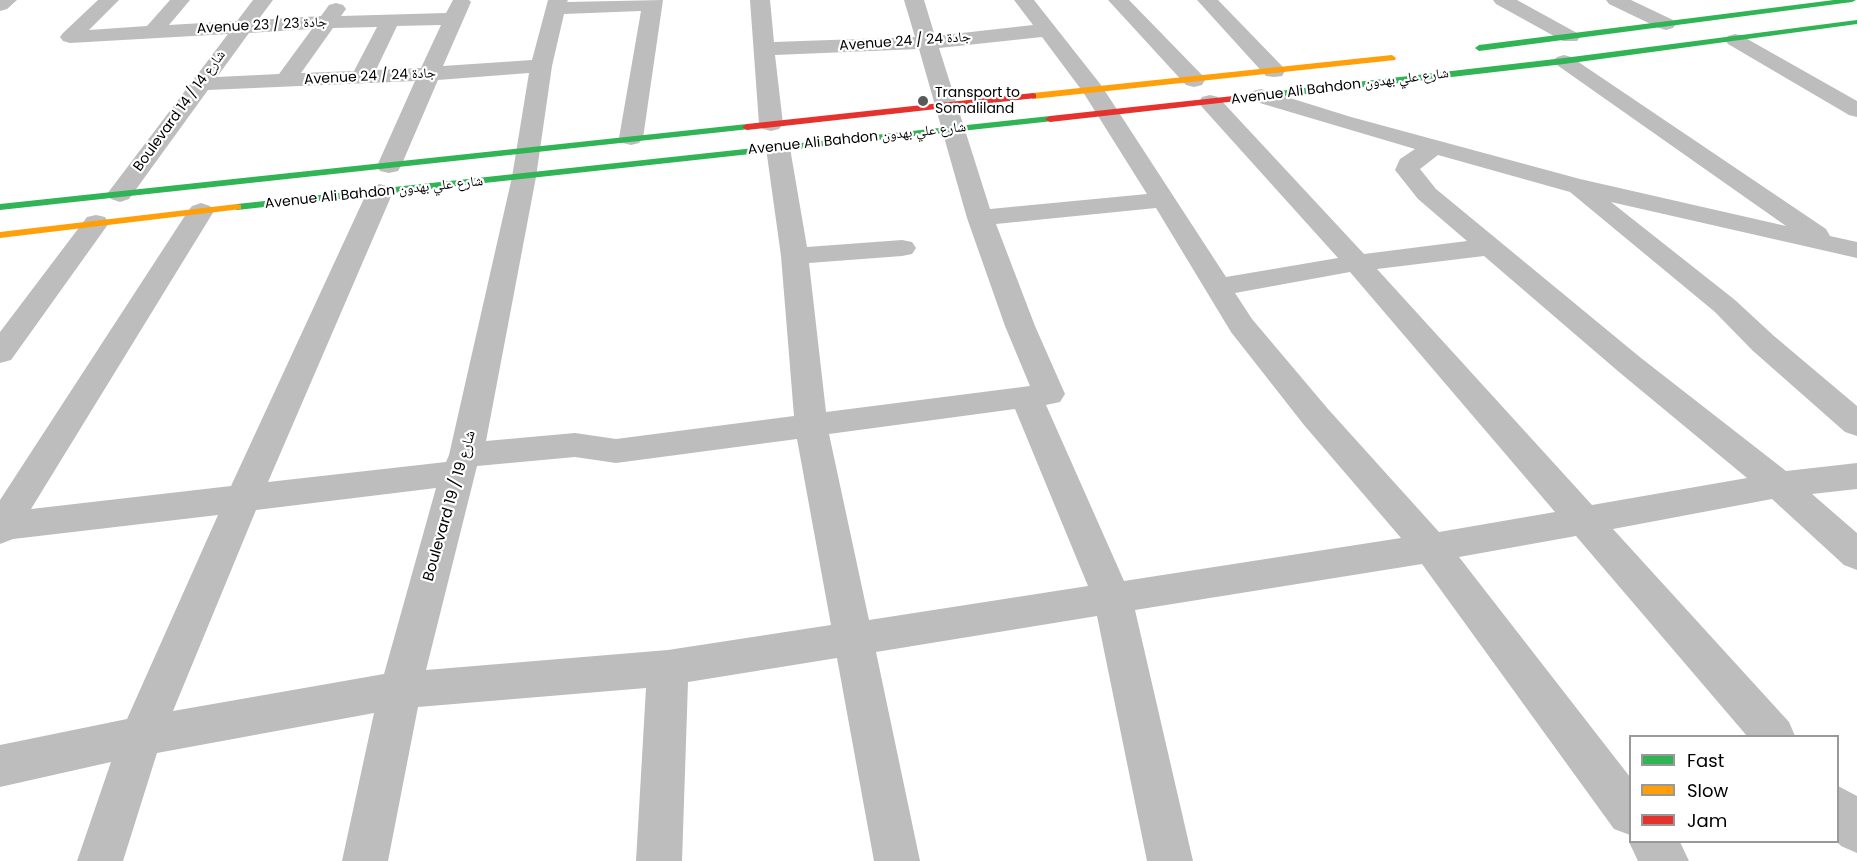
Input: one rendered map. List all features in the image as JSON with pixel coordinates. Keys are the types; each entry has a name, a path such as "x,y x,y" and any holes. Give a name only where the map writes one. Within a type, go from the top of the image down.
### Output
{"main road":[{"name":"Avenue Ali Bahdon شارع علي بهدون","path":"1464,50 1852,0"},
{"name":"Avenue Ali Bahdon شارع علي بهدون","path":"0,235 201,211 384,179 525,163 631,138 775,136 1202,91 1262,96 1735,40 1857,22"},
{"name":"Avenue Ali Bahdon شارع علي بهدون","path":"0,207 120,194 384,179 1202,91 1274,71 1404,57"}],"street":[{"path":"0,5 7,0"},
{"name":"Avenue 23 / جادة 23","path":"110,0 70,37 328,22 389,22 458,9"},
{"path":"153,32 180,0"},
{"name":"Boulevard 14 / شارع 14","path":"120,194 263,0"},
{"path":"285,81 342,0"},
{"path":"760,0 775,136 795,256 811,427 897,861"},
{"path":"1,528 243,499 575,445 616,451 1049,394 1020,326 980,218 914,0"},
{"path":"1024,0 1100,101 1241,325 1316,417 1431,548 1629,812"},
{"path":"1118,0 1357,263 1773,735"},
{"path":"1207,0 1274,71"},
{"path":"1503,0 1570,37"},
{"path":"1616,0 1666,24"},
{"path":"557,4 653,2 631,138"},
{"name":"Boulevard 19 / شارع 19","path":"365,861 400,690 462,464 525,163 541,66 557,4"},
{"path":"100,861 141,736 458,9"},
{"path":"361,78 389,22"},
{"name":"Avenue 24 / جادة 24","path":"764,49 928,43 1047,30"},
{"path":"1735,40 1857,110"},
{"path":"1564,61 1844,248 1857,264"},
{"name":"Avenue 24 / جادة 24","path":"199,84 361,78 541,66"},
{"path":"1262,96 1343,122 1576,186 1844,248"},
{"path":"1434,147 1409,164 1407,170 1427,194 1488,247 1779,485 1857,555"},
{"path":"1576,186 1725,306 1763,343 1857,424"},
{"path":"980,218 1164,200"},
{"path":"1,528 201,211"},
{"path":"0,353 96,223"},
{"path":"1218,287 1357,263 1488,247"},
{"path":"795,256 902,248"},
{"path":"1026,397 1113,600 1170,861"},
{"path":"0,766 141,736 400,690 668,668 854,641 1431,548 1779,485 1857,476"},
{"path":"659,861 668,668"},
{"path":"1839,809 1857,830"},
{"path":"1653,843 1666,861"}],"traffic: fast":[{"path":"1479,48 1852,0"},
{"path":"1270,95 1564,61 1857,22"},
{"path":"237,207 1050,119"},
{"path":"0,207 747,127"}],"traffic: slow":[{"path":"1033,96 1392,58"},
{"path":"0,235 237,207"}],"traffic: jam":[{"path":"1050,119 1270,95"},
{"path":"747,127 1033,96"}],"place":[{"name":"Transport to Somaliland","path":"923,101"}]}
